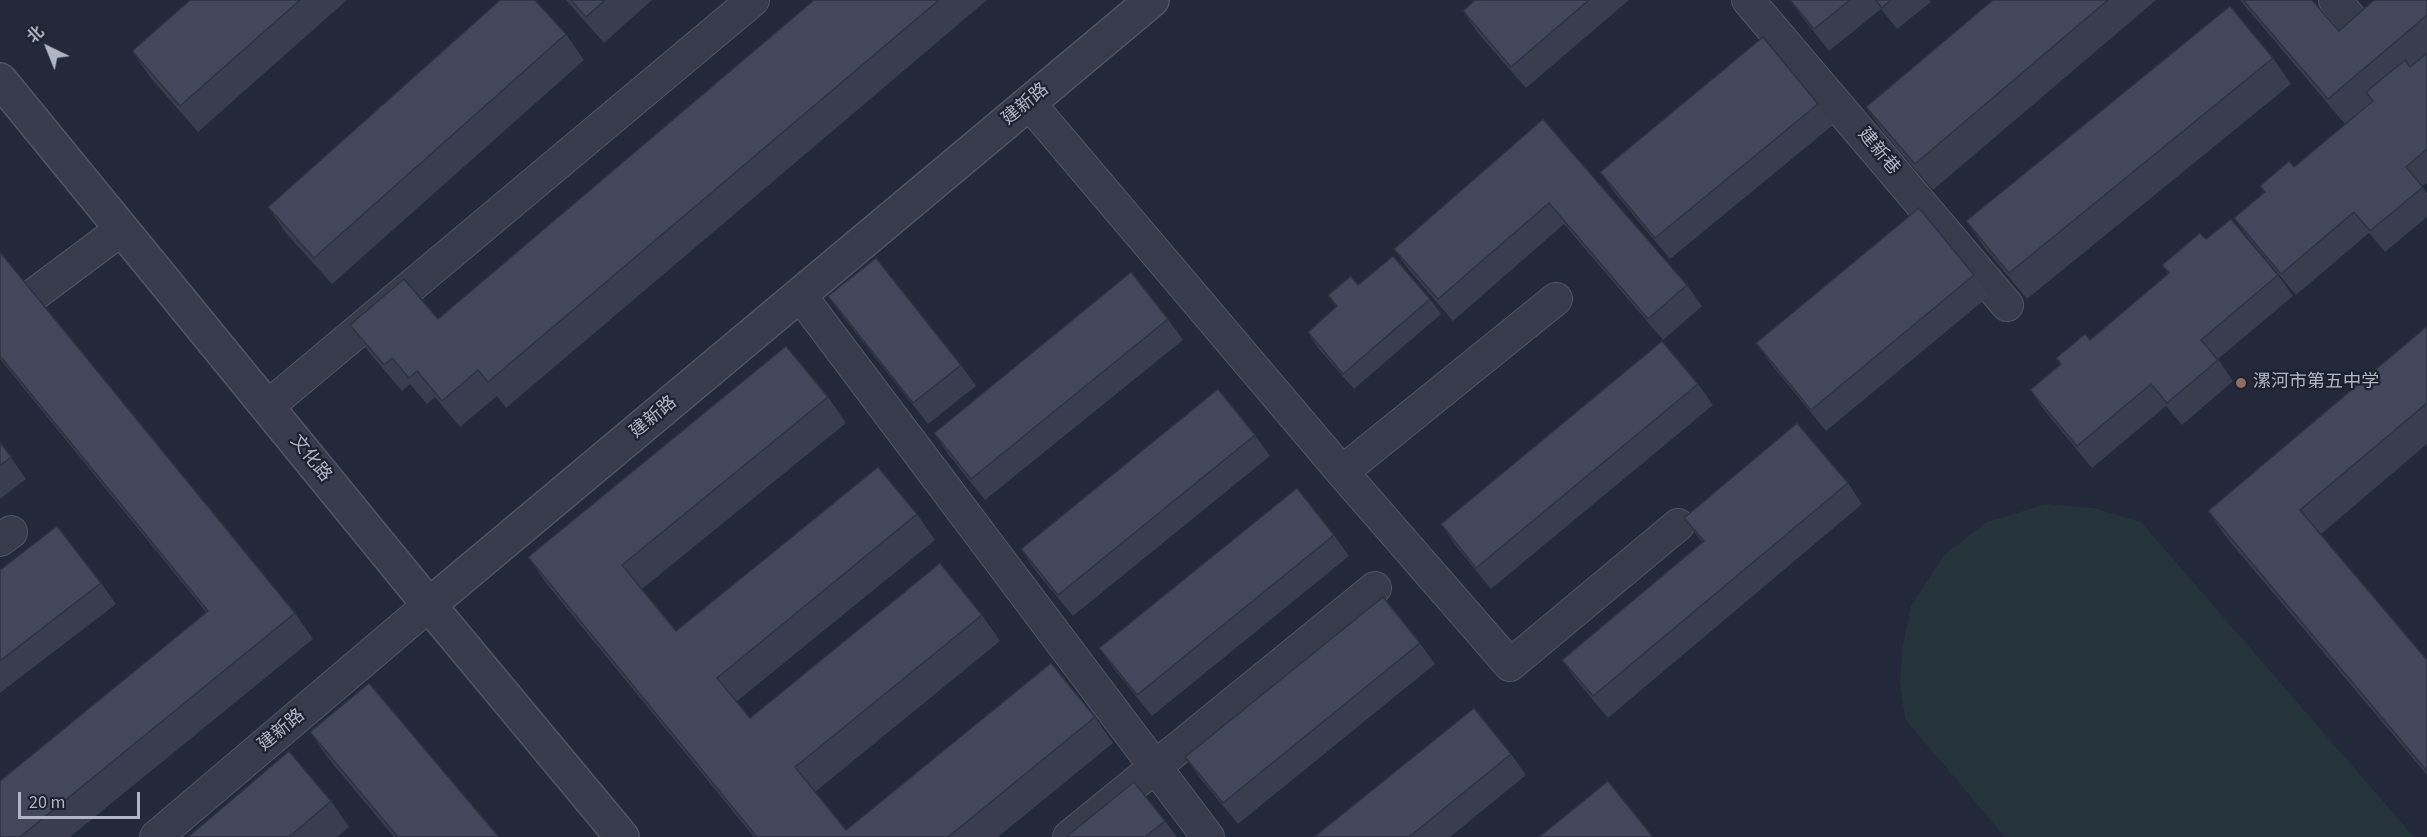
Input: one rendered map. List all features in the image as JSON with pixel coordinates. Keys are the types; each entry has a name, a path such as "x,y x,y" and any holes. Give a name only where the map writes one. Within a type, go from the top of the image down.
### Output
{"street":[{"path":"267,407 753,0"},
{"name":"建新路","path":"156,837 429,605 1152,0"},
{"name":"建新巷","path":"1748,0 2007,305"},
{"path":"2335,0 2364,35 2404,0"},
{"name":"文化路","path":"0,80 429,605 622,837"},
{"path":"1029,103 1342,472 1509,664 1678,525"},
{"path":"0,320 122,229"},
{"path":"800,295 1208,837"},
{"path":"1342,472 1556,299"},
{"path":"1069,837 1375,588"}],"shaded area":[{"path":"2046,504 2094,508 2141,522 2414,837 2005,837 1905,719 1900,682 1903,644 1911,606 1944,555 1987,522"}],"building":[{"path":"190,0 300,0 180,106 132,51"},
{"path":"500,0 535,0 566,34 314,258 268,207"},
{"path":"571,0 605,0 586,17"},
{"path":"814,0 939,0 488,382 478,370 442,401 417,371 409,378 392,358 384,365 350,325 404,279 438,319"},
{"path":"1475,0 1589,0 1511,67 1463,11"},
{"path":"1790,0 1850,0 1814,29"},
{"path":"1876,0 1891,0 1882,8"},
{"path":"1993,0 2108,0 1915,164 1866,107"},
{"path":"2243,0 2312,0 2339,31 2374,0 2427,0 2427,15 2328,99"},
{"path":"2230,6 2273,58 2009,273 1966,221"},
{"path":"1763,37 1818,104 1655,238 1600,172"},
{"path":"2427,53 2427,149 2406,167 2423,187 2370,231 2354,212 2281,274 2234,218 2265,192 2260,186 2289,161 2294,167 2373,101 2366,92 2405,60 2410,67"},
{"path":"1543,119 1687,285 1648,319 1549,203 1438,299 1394,249"},
{"path":"1919,208 1974,275 1811,410 1756,343"},
{"path":"2231,219 2278,275 2201,340 2218,360 2167,403 2151,384 2077,446 2030,390 2061,364 2056,358 2085,334 2090,340 2169,273 2162,265 2200,233 2206,239"},
{"path":"0,252 295,613 20,837 0,837 0,781 208,611 0,356"},
{"path":"1393,256 1430,299 1343,374 1308,332 1337,306 1328,295 1351,276 1358,285"},
{"path":"876,258 961,365 913,403 828,296"},
{"path":"1131,272 1168,319 971,479 934,433"},
{"path":"2427,326 2427,403 2300,510 2427,660 2427,771 2208,511"},
{"path":"1662,341 1698,384 1476,568 1441,524"},
{"path":"786,346 828,397 622,565 676,631 878,467 917,514 717,678 750,718 940,563 982,615 795,767 846,830 1051,663 1095,717 948,837 757,837 528,557"},
{"path":"1218,389 1255,435 1058,595 1021,549"},
{"path":"1797,423 1848,483 1593,696 1562,660 1704,541 1684,518"},
{"path":"0,442 11,457 0,466"},
{"path":"1297,488 1334,535 1137,695 1099,648"},
{"path":"57,526 101,583 0,661 0,570"},
{"path":"1383,597 1420,643 1223,803 1185,757"},
{"path":"369,683 499,837 398,837 310,732"},
{"path":"1474,708 1511,754 1409,837 1314,837"},
{"path":"289,751 331,801 289,837 188,837"},
{"path":"1608,781 1653,837 1539,837"},
{"path":"1134,782 1165,821 1145,837 1066,837"}],"place":[{"name":"漯河市第五中学","path":"2241,383"}]}
